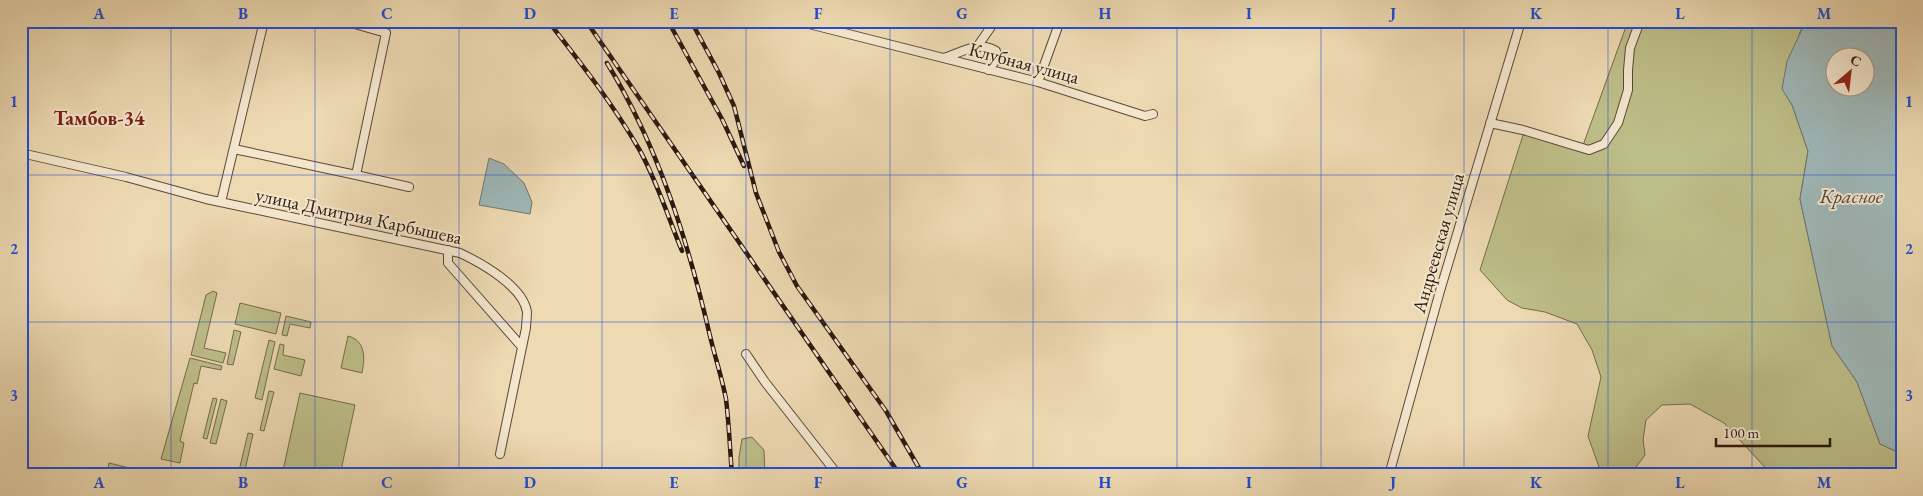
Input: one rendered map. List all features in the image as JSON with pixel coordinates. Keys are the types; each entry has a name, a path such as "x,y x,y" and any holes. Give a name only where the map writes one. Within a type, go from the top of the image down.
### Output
{"street":[{"path":"222,202 264,21"},
{"path":"344,21 386,33 356,175"},
{"name":"Клубная улица","path":"797,21 1038,82 1145,116 1153,114"},
{"path":"976,47 995,21"},
{"path":"1038,82 1060,21"},
{"name":"Андреевская улица","path":"1389,475 1440,292 1520,21"},
{"path":"1490,124 1523,130 1590,150 1604,144 1618,123 1628,90 1630,48 1640,21"},
{"path":"942,58 976,47 987,46 996,51 997,59 988,70"},
{"path":"234,149 408,186"},
{"name":"улица Дмитрия Карбышева","path":"21,154 118,175 222,202 448,250 460,253 481,263 506,282 520,298 526,311 526,328 500,454"},
{"path":"448,250 448,263 522,346"},
{"path":"746,354 765,382 838,475"}],"green space":[{"path":"1628,21 1806,21 1800,32 1782,88 1792,105 1808,151 1800,199 1832,346 1857,382 1880,444 1902,454 1902,475 1772,475 1724,423 1690,404 1662,405 1646,420 1643,440 1645,455 1630,475 1618,475 1599,467 1588,436 1601,377 1592,350 1577,324 1545,312 1522,308 1507,300 1480,270 1524,132 1582,148"},
{"path":"213,291 217,293 204,348 226,353 223,363 191,355 206,295"},
{"path":"240,303 281,313 276,334 235,324"},
{"path":"286,316 311,322 310,328 290,324 287,336 282,335"},
{"path":"234,330 241,332 233,365 227,364"},
{"path":"348,336 358,342 363,351 362,373 341,368"},
{"path":"269,340 275,342 262,400 255,398"},
{"path":"280,344 284,345 283,355 305,360 301,376 274,369"},
{"path":"190,358 222,366 221,370 201,366 197,384 194,383 180,441 184,443 180,463 161,459"},
{"path":"269,391 274,392 264,431 260,430"},
{"path":"300,393 355,405 340,475 282,475"},
{"path":"213,398 217,399 207,439 203,438"},
{"path":"221,399 227,401 216,444 210,443"},
{"path":"248,433 253,434 244,475 238,475"},
{"path":"752,437 764,450 765,475 739,475 742,439"},
{"path":"109,463 158,475 107,475"}],"water":[{"name":"Красное","path":"1806,21 1902,21 1902,454 1880,444 1857,382 1832,346 1800,199 1808,151 1792,105 1782,89 1787,61"},
{"path":"489,158 504,164 524,183 532,202 530,214 479,205"}],"railway":[{"path":"548,21 607,100 639,149 657,186 682,251"},
{"path":"586,21 900,475"},
{"path":"668,21 722,119 744,166"},
{"path":"691,21 719,73 734,106 756,193 779,252 797,286 886,411 923,475"},
{"path":"607,63 642,127 669,195 692,265 726,399 732,475"}],"district":[{"name":"Тамбов-34","path":"99,118"}]}
